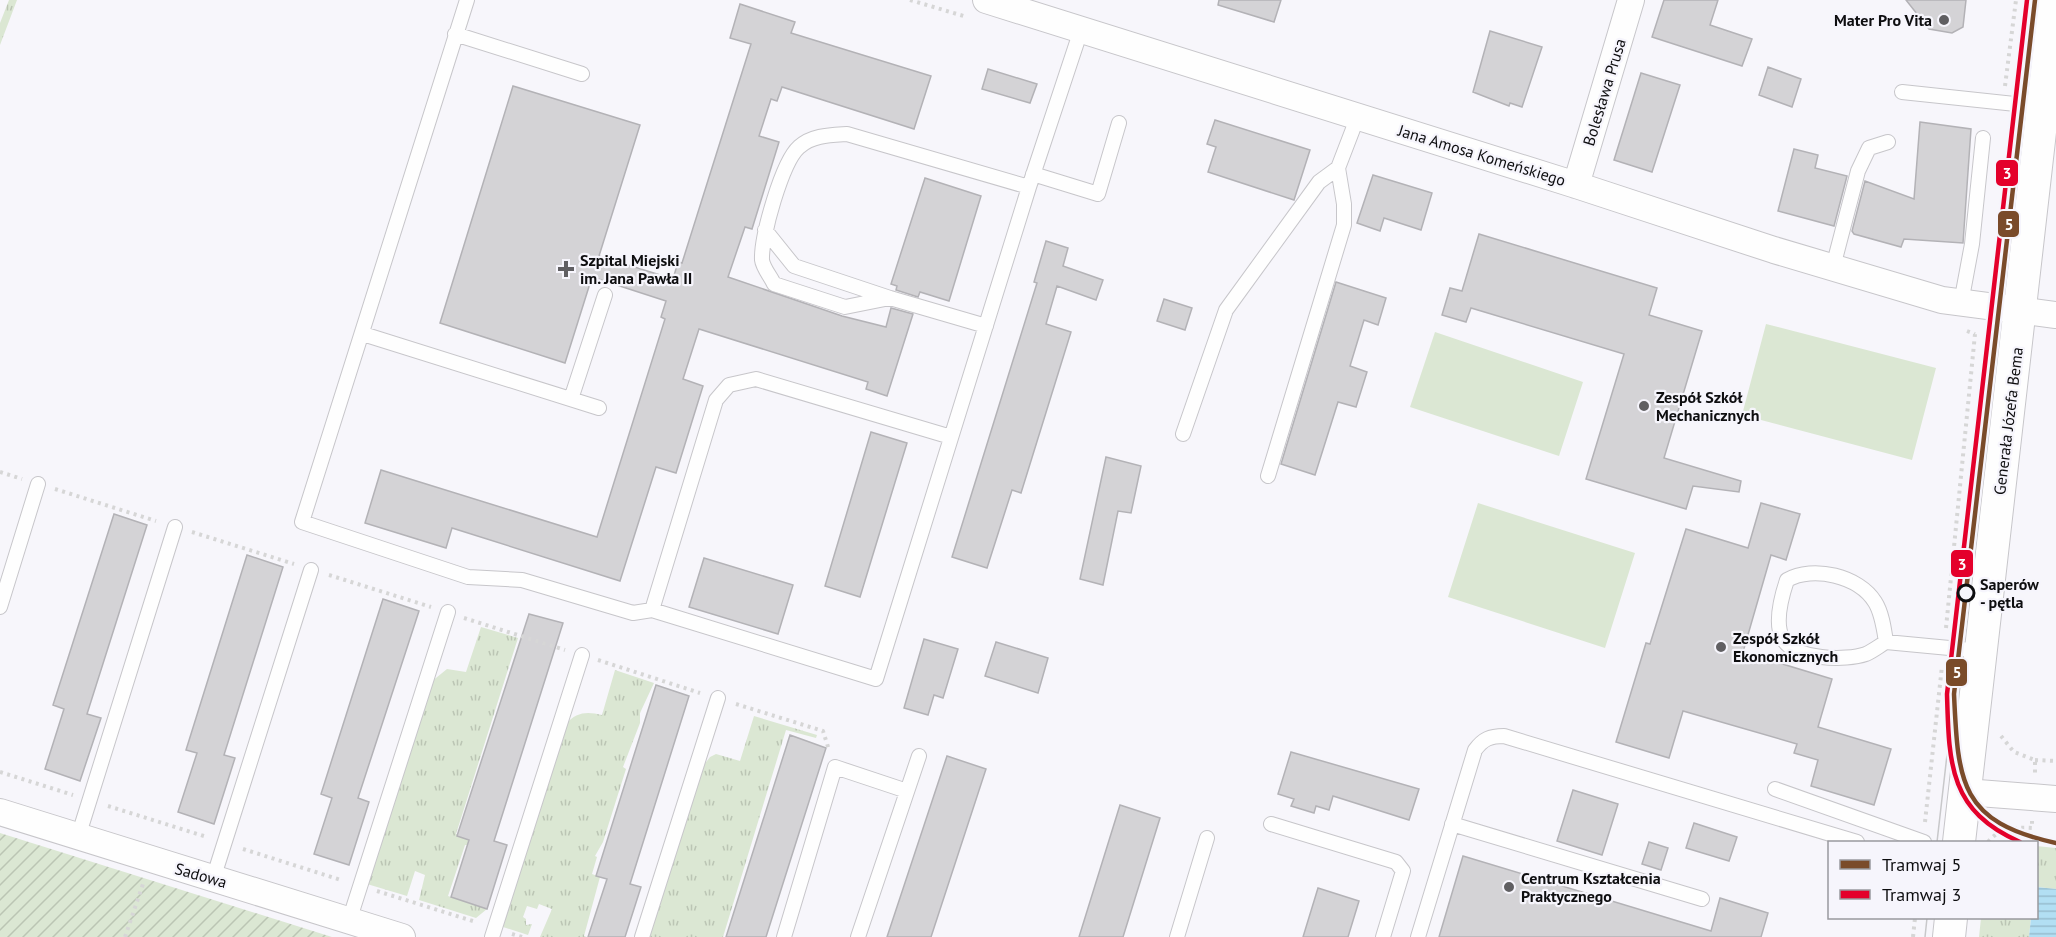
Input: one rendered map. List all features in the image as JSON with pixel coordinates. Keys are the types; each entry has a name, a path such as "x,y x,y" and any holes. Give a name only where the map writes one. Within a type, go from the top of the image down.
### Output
{"street":[{"name":"Jana Amosa Komeńskiego","path":"986,0 1833,267 1970,305 2056,315"},
{"name":"Bolesława Prusa","path":"1576,185 1631,0"},
{"name":"Generała Józefa Bema","path":"1959,841 2055,0"},
{"path":"1965,792 2056,799"},
{"name":"Sadowa","path":"0,812 150,861 402,937"},
{"path":"1949,937 1951,919"}],"lane":[{"path":"467,0 302,522 468,578 522,580 633,613 652,609 876,679 1031,181 1081,30"},
{"path":"455,34 582,74"},
{"path":"1902,92 2043,107"},
{"path":"1268,476 1344,225 1344,204 1338,168 1358,116"},
{"path":"890,297 845,307 774,284 762,262 765,230 783,174 799,147 824,135 847,134 1031,181 1098,194 1119,123"},
{"path":"1970,305 1972,244 1983,138"},
{"path":"1833,267 1858,171 1869,148 1888,142"},
{"path":"1184,434 1226,310 1319,182 1338,168"},
{"path":"765,230 794,266 986,326"},
{"path":"571,399 605,295"},
{"path":"363,334 599,408"},
{"path":"652,609 716,400 729,385 756,379 951,437"},
{"path":"0,607 38,484"},
{"path":"78,837 175,527"},
{"path":"213,879 311,570"},
{"path":"1886,642 1876,603 1866,590 1853,583 1822,573 1796,575 1787,580 1780,621 1782,637 1788,646 1832,659 1867,654 1886,642 1981,651"},
{"path":"350,921 448,612"},
{"path":"493,933 582,655"},
{"path":"642,937 718,698"},
{"path":"1418,937 1475,750 1486,738 1504,736 1850,841"},
{"path":"858,937 919,756"},
{"path":"784,937 836,767 907,791"},
{"path":"1775,789 1921,841"},
{"path":"1271,824 1396,862 1403,871 1383,937"},
{"path":"1452,824 1702,899"},
{"path":"1177,937 1207,838"}],"path":[{"path":"1924,841 1944,647 1970,305"},
{"path":"0,472 824,731"},
{"path":"2035,760 2056,761"},
{"path":"0,772 361,886 493,933 522,937"},
{"path":"125,937 150,861"},
{"path":"1913,937 1915,919"}],"green space":[{"path":"9,0 17,0 0,45 0,23"},
{"path":"1766,324 1936,368 1912,460 1742,415"},
{"path":"1435,332 1583,382 1559,456 1410,407"},
{"path":"1478,503 1635,553 1605,648 1448,597"},
{"path":"481,627 518,638 456,834 469,840 468,845 465,845 448,896 487,909 476,918 419,900 425,875 415,871 407,896 367,884 431,682 447,669 466,672"},
{"path":"615,670 654,683 640,713 640,723 623,767 626,769 603,842 595,856 597,857 592,874 600,877 584,936 587,937 540,937 552,909 539,904 537,909 527,906 523,917 526,919 526,925 532,924 528,935 503,927 566,724 582,714 602,715"},
{"path":"754,716 817,735 816,738 786,730 723,937 648,937 700,770 710,757 716,754 740,761"},
{"path":"0,833 332,937 0,937"},
{"path":"2038,846 2056,848 2056,889 2038,887"},
{"path":"1981,919 2031,919 2029,937 1979,937"}],"water":[{"path":"2038,887 2056,889 2056,937 2029,937 2031,919 2038,919"}],"building":[{"path":"1219,0 1281,0 1274,22 1218,5"},
{"path":"1664,0 1718,0 1710,25 1752,39 1742,66 1652,37"},
{"name":"Mater Pro Vita","path":"1906,0 1966,0 1963,27 1952,33 1929,29"},
{"path":"740,4 795,22 791,33 931,76 914,129 782,87 777,101 771,99 759,136 779,142 752,229 745,227 728,277 842,316 886,327 891,308 913,314 887,396 866,389 868,382 699,329 683,379 703,386 676,473 656,467 620,581 452,528 446,548 365,523 381,470 597,537 665,319 661,317 666,301 592,277 565,363 440,323 513,86 640,125 599,256 673,279 678,262 682,263 751,44 730,38"},
{"path":"1490,31 1542,47 1522,107 1510,103 1509,106 1473,92"},
{"path":"1768,67 1801,79 1792,107 1759,95"},
{"path":"988,69 1037,84 1030,103 982,89"},
{"path":"1641,73 1680,85 1652,172 1614,160"},
{"path":"1215,120 1310,150 1294,200 1208,172 1216,147 1207,144"},
{"path":"1920,122 1971,129 1963,243 1904,239 1901,247 1854,234 1852,231 1865,181 1914,199"},
{"path":"1794,149 1818,155 1815,168 1847,176 1834,226 1778,211"},
{"path":"1373,175 1432,193 1421,230 1384,218 1380,231 1357,223"},
{"path":"925,178 981,196 949,301 920,292 918,297 896,290 897,286 891,284"},
{"name":"Zespół Szkół Mechanicznych","path":"1479,234 1657,288 1649,315 1702,331 1664,458 1741,481 1739,492 1693,486 1686,509 1586,479 1624,354 1471,308 1466,322 1442,315 1450,288 1462,291"},
{"path":"1046,241 1068,248 1063,266 1103,280 1096,300 1057,286 1046,324 1071,332 1021,493 1012,490 987,568 952,557 1037,283 1034,282"},
{"path":"1336,282 1386,298 1378,325 1364,320 1350,366 1367,372 1356,407 1338,402 1315,475 1281,464"},
{"path":"1164,299 1192,308 1185,330 1157,321"},
{"path":"871,432 907,443 860,597 825,586"},
{"path":"1106,457 1141,466 1131,513 1118,511 1103,585 1080,579"},
{"name":"Zespół Szkół Ekonomicznych","path":"1761,503 1800,514 1786,560 1771,555 1743,652 1832,679 1818,727 1891,749 1874,805 1811,786 1818,760 1794,753 1797,744 1683,711 1669,758 1616,742 1646,643 1650,644 1686,529 1748,548"},
{"path":"114,514 147,525 87,714 101,718 80,781 45,769 64,709 53,705"},
{"path":"247,555 283,567 224,755 235,758 214,824 178,812 197,753 186,750"},
{"path":"704,558 793,585 778,634 689,607"},
{"path":"383,599 419,611 358,798 369,802 349,865 314,854 332,798 321,794"},
{"path":"529,614 563,623 494,841 507,845 487,909 451,897 469,840 457,836"},
{"path":"924,639 958,649 943,698 934,695 928,715 904,708"},
{"path":"996,642 1048,658 1038,693 985,676"},
{"path":"656,685 689,696 630,884 641,887 625,937 588,937 607,879 596,876"},
{"path":"790,735 826,748 766,937 726,937"},
{"path":"1291,752 1419,789 1409,820 1333,796 1329,810 1316,806 1314,813 1291,806 1294,799 1278,794"},
{"path":"947,756 986,769 931,937 887,937"},
{"path":"1573,790 1618,804 1602,855 1557,841"},
{"path":"1120,805 1160,818 1123,937 1079,937"},
{"path":"1694,823 1737,837 1729,861 1686,848"},
{"path":"1649,842 1668,848 1661,870 1642,864"},
{"name":"Centrum Kształcenia Praktycznego","path":"1463,856 1711,931 1720,898 1768,913 1761,937 1439,937"},
{"path":"1318,888 1359,901 1348,937 1303,937"}],"tram line":[{"name":"3","path":"2018,841 1997,830 1979,816 1966,800 1952,763 1947,694 2027,0"},
{"name":"5","path":"2035,0 1954,694 1958,752 1970,794 1983,810 2000,823 2024,834 2056,843"},
{"path":"1937,841 1954,694"},
{"path":"1925,937 1927,919"}],"place":[{"name":"Mater Pro Vita","path":"1944,20"},
{"name":"Szpital Miejski im. Jana Pawła II","path":"566,269"},
{"name":"Zespół Szkół Mechanicznych","path":"1644,406"},
{"name":"Saperów - pętla","path":"1966,593"},
{"name":"Zespół Szkół Ekonomicznych","path":"1721,647"},
{"name":"Centrum Kształcenia Praktycznego","path":"1509,887"}]}
